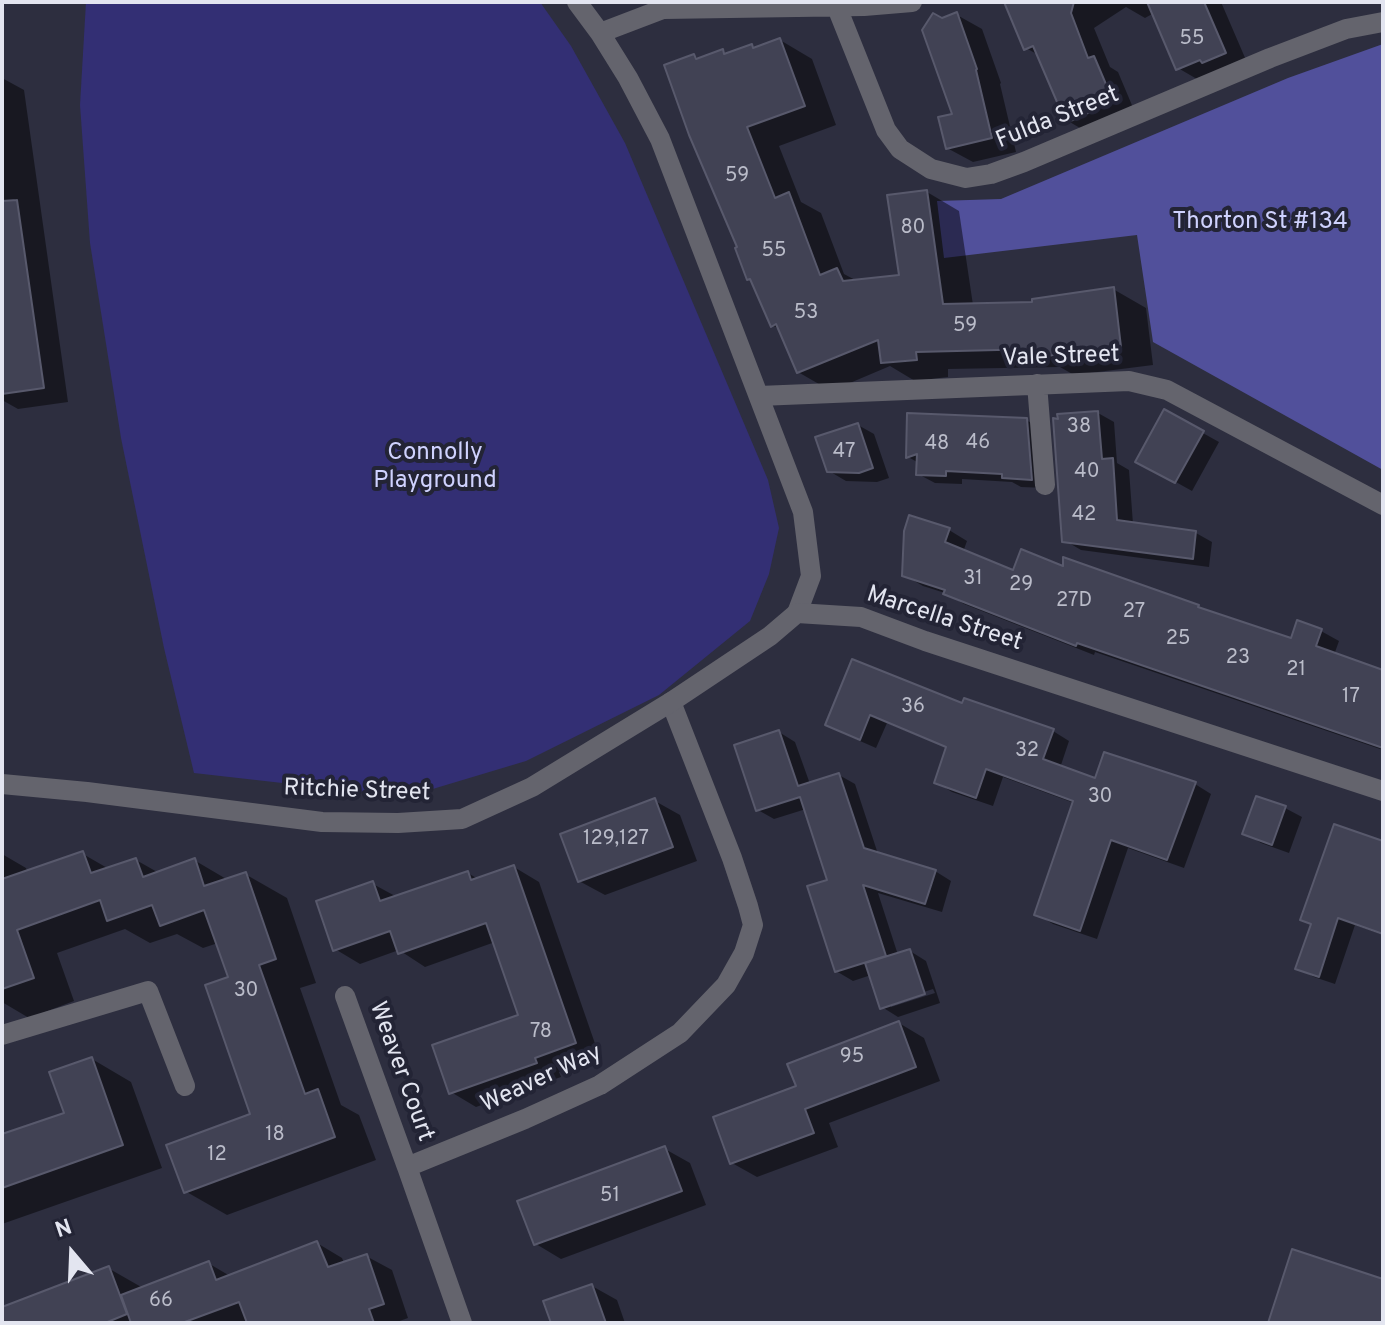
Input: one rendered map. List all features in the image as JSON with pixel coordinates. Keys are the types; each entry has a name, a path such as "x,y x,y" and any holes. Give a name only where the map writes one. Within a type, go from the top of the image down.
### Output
{"street":[{"path":"577,2 628,78 660,139 803,512 811,576 797,613"},
{"path":"600,33 663,9 864,6 912,2"},
{"name":"Fulda Street","path":"836,5 886,130 900,149 931,169 966,178 991,174 1070,144 1255,64 1346,29 1383,22"},
{"name":"Vale Street","path":"759,396 1129,381 1167,390 1383,505"},
{"path":"1037,384 1045,485"},
{"name":"Ritchie Street","path":"2,784 322,822 398,823 462,819 532,787 671,702 770,636 797,613"},
{"name":"Marcella Street","path":"797,613 861,617 925,641 1383,791"},
{"name":"Weaver Way","path":"407,1167 600,1085 680,1033 726,985 744,953 753,925 732,858 671,702"},
{"path":"2,1035 148,991 185,1086"},
{"name":"Weaver Court","path":"345,996 407,1167"},
{"path":"407,1167 462,1323"}],"green space":[{"name":"Connolly Playground","path":"86,2 540,2 571,46 625,143 768,480 779,528 769,574 750,621 659,695 526,761 406,797 194,773 164,648 121,438 90,243 80,105"},
{"name":"Thorton St #134","path":"1383,44 1383,470 1153,342 1137,235 944,258 937,201 1001,199 1288,78"}],"building":[{"path":"1004,2 1074,2 1071,13 1088,58 1094,56 1111,96 1088,106 1090,112 1066,123 1033,46 1024,50"},
{"path":"1147,2 1204,2 1226,53 1176,70"},
{"path":"957,12 977,69 992,138 946,149 938,117 952,114 922,30 933,13 942,18"},
{"path":"780,38 805,106 747,127 775,198 789,192 820,275 837,268 843,281 899,275 887,195 927,190 943,304 1032,302 1032,299 1114,287 1121,347 1039,357 1038,349 916,352 917,360 881,363 878,340 797,373 776,324 771,327 750,279 747,280 737,247 689,135 664,65 694,54 696,59 723,49 724,54"},
{"path":"17,200 44,388 2,394 2,201"},
{"path":"1164,409 1204,431 1175,483 1135,462"},
{"path":"1098,411 1102,459 1113,458 1117,520 1196,531 1193,559 1062,542 1053,418 1058,419 1057,414"},
{"path":"907,413 1027,418 1032,480 1002,478 1002,474 946,471 946,476 916,475 917,454 906,458"},
{"path":"858,423 873,468 859,473 827,472 815,437"},
{"path":"909,515 950,528 945,542 1013,570 1021,549 1063,566 1063,557 1291,638 1297,620 1322,629 1316,646 1383,670 1383,748 1077,643 1076,646 943,594 945,590 902,576 904,531"},
{"path":"852,659 962,703 964,698 1054,729 1043,759 1095,778 1104,752 1196,782 1167,860 1111,840 1080,931 1034,915 1073,801 986,769 976,798 934,783 946,747 870,715 860,740 825,725"},
{"path":"779,730 798,786 839,773 864,848 936,870 925,904 863,885 886,956 835,972 807,886 827,880 800,797 756,811 734,745"},
{"path":"1256,796 1286,806 1272,845 1242,834"},
{"path":"655,798 673,847 578,882 560,834"},
{"path":"1334,824 1383,841 1383,934 1338,918 1319,977 1295,969 1311,924 1300,920"},
{"path":"83,851 91,873 136,858 143,877 195,858 204,886 246,872 276,959 259,965 305,1094 318,1089 335,1137 184,1193 166,1145 250,1114 205,985 228,977 204,910 160,926 152,905 107,921 100,900 17,930 34,978 2,989 2,879"},
{"path":"514,865 576,1043 535,1058 537,1063 449,1094 432,1045 518,1015 486,923 398,954 390,931 333,951 316,901 373,881 380,901 468,871 471,880"},
{"path":"910,949 925,994 880,1009 865,963"},
{"path":"899,1021 916,1067 805,1109 814,1133 730,1164 713,1117 796,1086 787,1064"},
{"path":"92,1057 123,1145 2,1188 2,1134 64,1113 49,1072"},
{"path":"665,1146 682,1191 534,1245 517,1201"},
{"path":"317,1241 328,1267 367,1254 384,1304 369,1309 374,1323 247,1323 239,1302 182,1323 131,1323 121,1295 209,1261 216,1280"},
{"path":"1292,1249 1383,1279 1383,1323 1268,1323"},
{"path":"109,1266 127,1314 105,1323 2,1323 2,1307"},
{"path":"592,1284 606,1323 551,1323 543,1301"}]}
